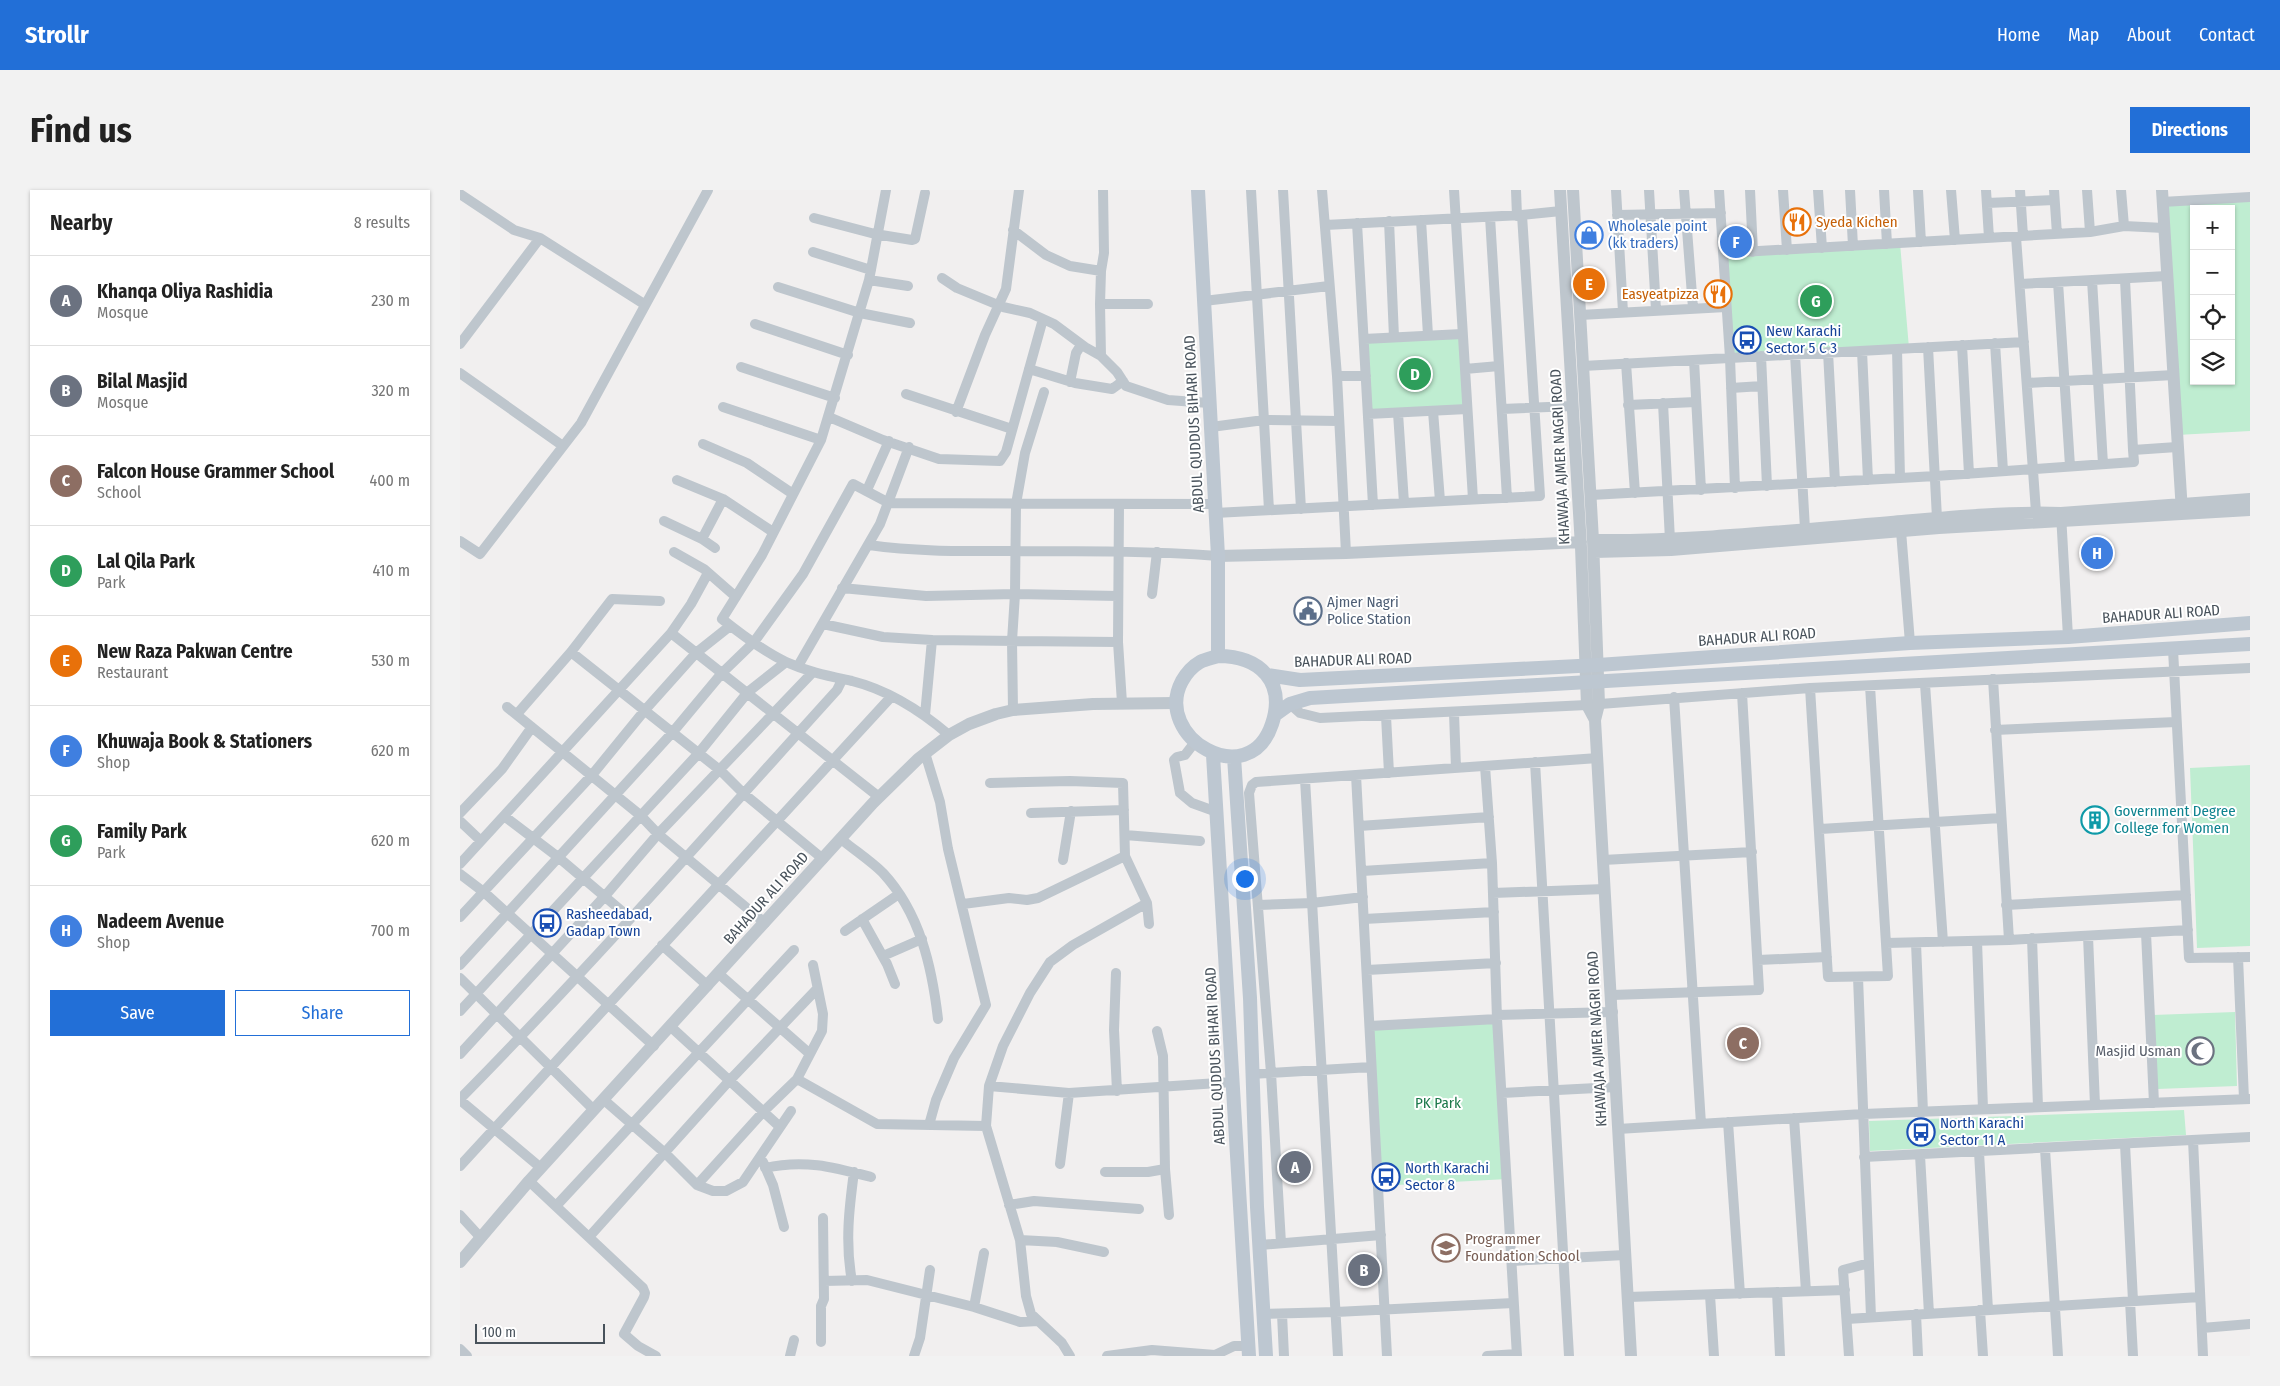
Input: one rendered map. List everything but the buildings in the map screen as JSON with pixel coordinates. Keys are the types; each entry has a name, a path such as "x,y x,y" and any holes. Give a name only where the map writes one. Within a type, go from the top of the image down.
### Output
{"main road":[{"name":"ABDUL QUDDUS BIHARI ROAD","path":"1198,190 1218,556 1218,656"},
{"name":"BAHADUR ALI ROAD","path":"1267,675 1300,680 1592,665 1910,643 2068,637 2250,624"},
{"path":"1276,714 1290,704 1310,698 2250,644"},
{"path":"1218,656 1236,656 1253,662 1267,675 1273,684 1278,703 1269,736 1256,748 1246,754 1234,757 1213,754 1195,742 1183,726 1175,708 1178,690 1186,674 1200,662 1218,656"},
{"name":"ABDUL QUDDUS BIHARI ROAD","path":"1213,754 1249,1351"},
{"path":"1234,757 1266,1356"}],"street":[{"path":"460,540 480,554 581,422 708,190"},
{"path":"956,412 1006,289 1019,190"},
{"path":"1102,356 1100,304 1101,271 1104,253 1103,190"},
{"path":"1251,190 1269,510"},
{"path":"1283,190 1300,509"},
{"path":"1322,190 1337,376 1346,553"},
{"path":"1454,190 1473,499"},
{"path":"460,965 672,733 722,673 754,642 803,574 853,484 889,503 1119,505 1269,510 1540,496 1516,190"},
{"name":"KHAWAJA AJMER NAGRI ROAD","path":"1560,190 1573,406 1589,545"},
{"name":"KHAWAJA AJMER NAGRI ROAD","path":"1572,190 1591,495 1589,545 1593,704 1613,1012 1631,1356"},
{"path":"1616,190 1623,312"},
{"path":"1649,190 1656,310"},
{"path":"1684,190 1693,308"},
{"path":"1719,190 1730,358 1735,488"},
{"path":"1750,190 1753,252"},
{"path":"1783,190 1786,250"},
{"path":"1818,190 1822,248"},
{"path":"1850,190 1853,246"},
{"path":"1884,190 1887,244"},
{"path":"1918,190 1921,242"},
{"path":"1951,190 1955,240"},
{"path":"1986,190 1989,238"},
{"path":"2020,190 2020,284 2036,512"},
{"path":"2087,190 2090,232"},
{"path":"2121,190 2124,226"},
{"path":"883,191 870,280 821,440 773,532 722,619 786,662 814,672 854,682 891,697 925,715 949,735"},
{"path":"814,218 877,235 908,240 915,239 925,193"},
{"path":"460,194 514,230 540,238 644,304"},
{"path":"1987,203 2021,202 2054,195 2057,234"},
{"path":"2182,509 2162,196 2250,197"},
{"path":"1325,225 1490,217 1561,211"},
{"path":"1617,215 1721,212"},
{"path":"1490,217 1507,498"},
{"path":"1421,220 1428,335"},
{"path":"1389,222 1394,337"},
{"path":"1357,223 1373,505"},
{"path":"1724,254 2090,232 2124,226 2164,228"},
{"path":"1013,230 1046,255 1070,266 1101,271"},
{"path":"460,344 540,238"},
{"path":"813,252 871,270"},
{"path":"2020,284 2167,276"},
{"path":"942,278 957,288 998,305 1054,324 1081,345 1102,356 1126,386 1168,400 1209,403"},
{"path":"1591,495 1969,474 2134,462 2125,279"},
{"path":"870,280 908,286"},
{"path":"2092,280 2103,464"},
{"path":"2058,282 2070,466"},
{"path":"1204,301 1329,286"},
{"path":"778,287 860,313 910,323"},
{"path":"1100,304 1148,304"},
{"path":"1580,315 1726,307"},
{"path":"829,417 939,459 995,462 1002,460 1043,319"},
{"path":"755,324 848,355"},
{"path":"1364,339 1462,334"},
{"path":"1583,366 2024,342"},
{"path":"1994,344 2003,471"},
{"path":"1070,382 1076,353 1081,345"},
{"path":"1962,345 1969,474"},
{"path":"1928,347 1938,518"},
{"path":"1897,349 1900,478"},
{"path":"1862,350 1868,480"},
{"path":"1828,352 1834,482"},
{"path":"1795,354 1806,529"},
{"path":"1760,356 1767,486"},
{"path":"1694,360 1701,490"},
{"path":"1626,363 1635,494"},
{"path":"1465,369 1499,366"},
{"path":"741,367 835,398"},
{"path":"1029,369 1070,382 1112,389 1123,381"},
{"path":"460,373 563,446"},
{"path":"2027,383 2174,375"},
{"path":"1337,376 1366,376"},
{"path":"1731,388 1762,386"},
{"path":"1013,710 1012,641 1015,594 1016,504 1025,452 1044,392"},
{"path":"906,394 1012,430"},
{"path":"1628,405 1696,402"},
{"path":"1664,403 1670,540"},
{"path":"723,406 821,440"},
{"path":"1502,409 1534,406 1573,406"},
{"path":"1368,414 1467,409"},
{"path":"1433,411 1440,501"},
{"path":"1398,413 1404,503"},
{"path":"1211,427 1264,420 1339,421"},
{"path":"867,490 888,441"},
{"path":"703,444 747,463 792,494"},
{"path":"2133,450 2177,447"},
{"path":"798,666 842,588 869,545 889,503 909,448"},
{"path":"677,480 723,499 773,532"},
{"path":"702,539 723,499"},
{"path":"1589,545 1671,550 2061,517 2182,509 2250,499"},
{"path":"1119,505 1118,642 1122,703"},
{"path":"2182,509 2250,510"},
{"path":"869,545 898,550 946,552 1119,551 1218,556 1346,553 1589,545 2036,512 2061,517"},
{"path":"2061,517 2068,637"},
{"path":"664,521 702,539 715,548"},
{"path":"1901,531 1910,643"},
{"path":"674,552 708,573 736,598"},
{"path":"1152,594 1157,552"},
{"path":"462,858 481,841 672,633 708,573"},
{"path":"842,588 926,596 1015,594 1118,596"},
{"path":"517,714 571,652 612,599 660,601"},
{"path":"823,624 883,636 932,640 1055,643 1118,642"},
{"path":"460,918 592,775 644,710 696,653 730,626"},
{"path":"672,633 879,797"},
{"path":"925,715 932,640"},
{"path":"2173,649 2189,958 2250,957"},
{"path":"571,652 721,771 743,793 823,859"},
{"path":"460,1011 698,754 748,692 786,662"},
{"path":"1290,704 1300,713 1320,718 1386,716 1593,704 1810,688 2250,668"},
{"path":"460,1054 552,955 658,834 721,771 814,672"},
{"path":"1993,679 2009,940"},
{"path":"541,1168 460,1099 520,1038 686,857 837,690 842,680"},
{"path":"1926,684 1943,942"},
{"path":"1810,688 1828,977 1888,976 1870,686"},
{"path":"1612,995 1758,990 1758,960 1742,693"},
{"path":"460,1166 552,1069 662,945 891,697"},
{"path":"1674,697 1701,1124"},
{"name":"BAHADUR ALI ROAD","path":"460,1262 541,1168 720,974 879,797 925,753 949,735 969,724 1013,710 1122,703 1176,703"},
{"path":"507,706 640,815 658,834 765,923"},
{"path":"1454,713 1456,768"},
{"path":"1386,716 1389,773"},
{"path":"1995,730 2176,722"},
{"path":"460,813 502,769 532,727"},
{"path":"1195,742 1185,755 1174,760 1180,793 1192,803 1217,812"},
{"path":"925,753 940,802 948,849 986,1004 954,1058 936,1100 929,1125"},
{"path":"1281,1243 1249,790 1256,782 1598,758"},
{"path":"1534,762 1544,892 1553,1090 1569,1356"},
{"path":"1485,766 1492,863 1498,1017 1517,1355 1487,1356"},
{"path":"1356,775 1387,1356"},
{"path":"1305,779 1338,1356"},
{"path":"990,783 1121,782 1124,785 1125,856 1147,903 1149,924"},
{"path":"1031,812 1124,810"},
{"path":"1063,860 1071,811"},
{"path":"504,816 584,878 630,918"},
{"path":"1359,826 1488,817"},
{"path":"1820,829 2001,818"},
{"path":"460,821 481,841"},
{"path":"1125,835 1200,841"},
{"path":"841,839 882,873 904,901 922,939 932,974 938,1019"},
{"path":"1603,860 1752,852"},
{"path":"963,904 1009,898 1038,898 1125,856"},
{"path":"1362,871 1492,863"},
{"path":"460,874 484,893 654,1046"},
{"path":"1493,893 1605,889"},
{"path":"845,931 899,894"},
{"path":"2006,905 2186,895"},
{"path":"1258,905 1312,903 1363,897"},
{"path":"1070,1356 1062,1343 1031,1314 1026,1296 1020,1240 986,1126 989,1086 1003,1046 1030,993 1050,962 1073,944 1147,903"},
{"path":"1364,919 1494,912"},
{"path":"862,919 883,956 895,984"},
{"path":"1886,944 2009,940 2188,930"},
{"path":"2146,933 2154,1103"},
{"path":"2088,936 2095,1105"},
{"path":"2032,938 2038,1107"},
{"path":"883,956 922,939"},
{"path":"1977,941 1983,1109"},
{"path":"1916,943 1923,1112"},
{"path":"662,945 708,986"},
{"path":"556,1206 794,950"},
{"path":"1758,960 1827,957"},
{"path":"1618,1129 1862,1114 2247,1099 2238,957"},
{"path":"1367,970 1496,962"},
{"path":"697,1185 763,1112 797,1079 822,1031 822,1014 816,990 813,965"},
{"path":"1116,973 1114,1030 1117,1091"},
{"path":"720,974 810,1054"},
{"path":"1858,977 1871,1317"},
{"path":"460,978 594,1110"},
{"path":"589,1238 666,1154 729,1081 816,990"},
{"path":"1370,1026 1498,1017 1613,1012"},
{"path":"671,1027 780,1127"},
{"path":"1157,1031 1163,1056 1165,1168 1169,1215"},
{"path":"1252,1074 1371,1067"},
{"path":"797,1079 877,1124 986,1126"},
{"path":"989,1086 1069,1093 1233,1082"},
{"path":"1502,1093 1616,1087"},
{"path":"1060,1164 1069,1093"},
{"path":"604,1100 666,1154 697,1185 713,1191 726,1191 743,1182 791,1110"},
{"path":"1794,1118 1806,1291"},
{"path":"1728,1122 1740,1294"},
{"path":"1864,1157 2250,1137"},
{"path":"2193,1140 2203,1356"},
{"path":"2125,1144 2133,1356"},
{"path":"2045,1149 2058,1356"},
{"path":"1979,1152 1984,1310 1983,1356"},
{"path":"1920,1155 1929,1314"},
{"path":"760,1157 773,1185 784,1227"},
{"path":"765,1168 784,1163 809,1163 871,1177"},
{"path":"1105,1172 1148,1172 1165,1168"},
{"path":"852,1281 847,1258 848,1215 854,1172"},
{"path":"530,1181 642,1288 645,1293 644,1298 624,1334 638,1346 656,1356"},
{"path":"1009,1205 1034,1201 1140,1209"},
{"path":"460,1215 481,1238"},
{"path":"821,1342 821,1306 824,1299 822,1218"},
{"path":"1260,1245 1381,1235"},
{"path":"1020,1240 1056,1242 1104,1252"},
{"path":"974,1307 984,1253"},
{"path":"1511,1260 1625,1255"},
{"path":"1849,1356 1843,1270 1869,1263"},
{"path":"914,1356 920,1338 930,1270"},
{"path":"824,1281 867,1280 926,1297 974,1307 1020,1322 1038,1321"},
{"path":"1628,1297 1845,1290"},
{"path":"1777,1292 1780,1356"},
{"path":"1710,1295 1714,1356"},
{"path":"1847,1319 2200,1297"},
{"path":"1264,1314 1513,1303"},
{"path":"1282,1314 1284,1356"},
{"path":"1916,1314 1918,1356"},
{"path":"2202,1328 2250,1324"},
{"path":"790,1356 794,1340"},
{"path":"1107,1356 1152,1350 1215,1355 1234,1346 1249,1351"},
{"path":"460,1349 467,1356"}],"green space":[{"path":"2250,197 2250,431 2177,435 2162,202"},
{"path":"1900,243 1909,348 1730,358 1724,253"},
{"path":"1462,334 1467,409 1368,414 1364,339"},
{"path":"2250,765 2250,946 2197,948 2190,768"},
{"name":"Masjid Usman","path":"2235,1012 2237,1086 2157,1089 2153,1015"},
{"name":"PK Park","path":"1497,1015 1507,1179 1379,1186 1370,1026"},
{"path":"2184,1110 2186,1135 1870,1151 1869,1121"}],"place":[{"name":"Syeda Kichen","path":"1797,222"},
{"name":"Wholesale point (kk traders)","path":"1589,235"},
{"name":"Khuwaja Book & Stationers","path":"1736,242"},
{"name":"New Raza Pakwan Centre","path":"1589,284"},
{"name":"Easyeatpizza","path":"1718,294"},
{"name":"Family Park","path":"1816,301"},
{"name":"New Karachi Sector 5 C 3","path":"1747,340"},
{"name":"Lal Qila Park","path":"1415,374"},
{"name":"Nadeem Avenue","path":"2097,553"},
{"name":"Ajmer Nagri Police Station","path":"1308,611"},
{"name":"Government Degree College for Women","path":"2095,820"},
{"name":"Rasheedabad, Gadap Town","path":"547,923"},
{"name":"Falcon House Grammer School","path":"1743,1043"},
{"name":"Masjid Usman","path":"2200,1051"},
{"name":"North Karachi Sector 11 A","path":"1921,1132"},
{"name":"Khanqa Oliya Rashidia","path":"1295,1167"},
{"name":"North Karachi Sector 8","path":"1386,1177"},
{"name":"Programmer Foundation School","path":"1446,1248"},
{"name":"Bilal Masjid","path":"1364,1270"}]}
